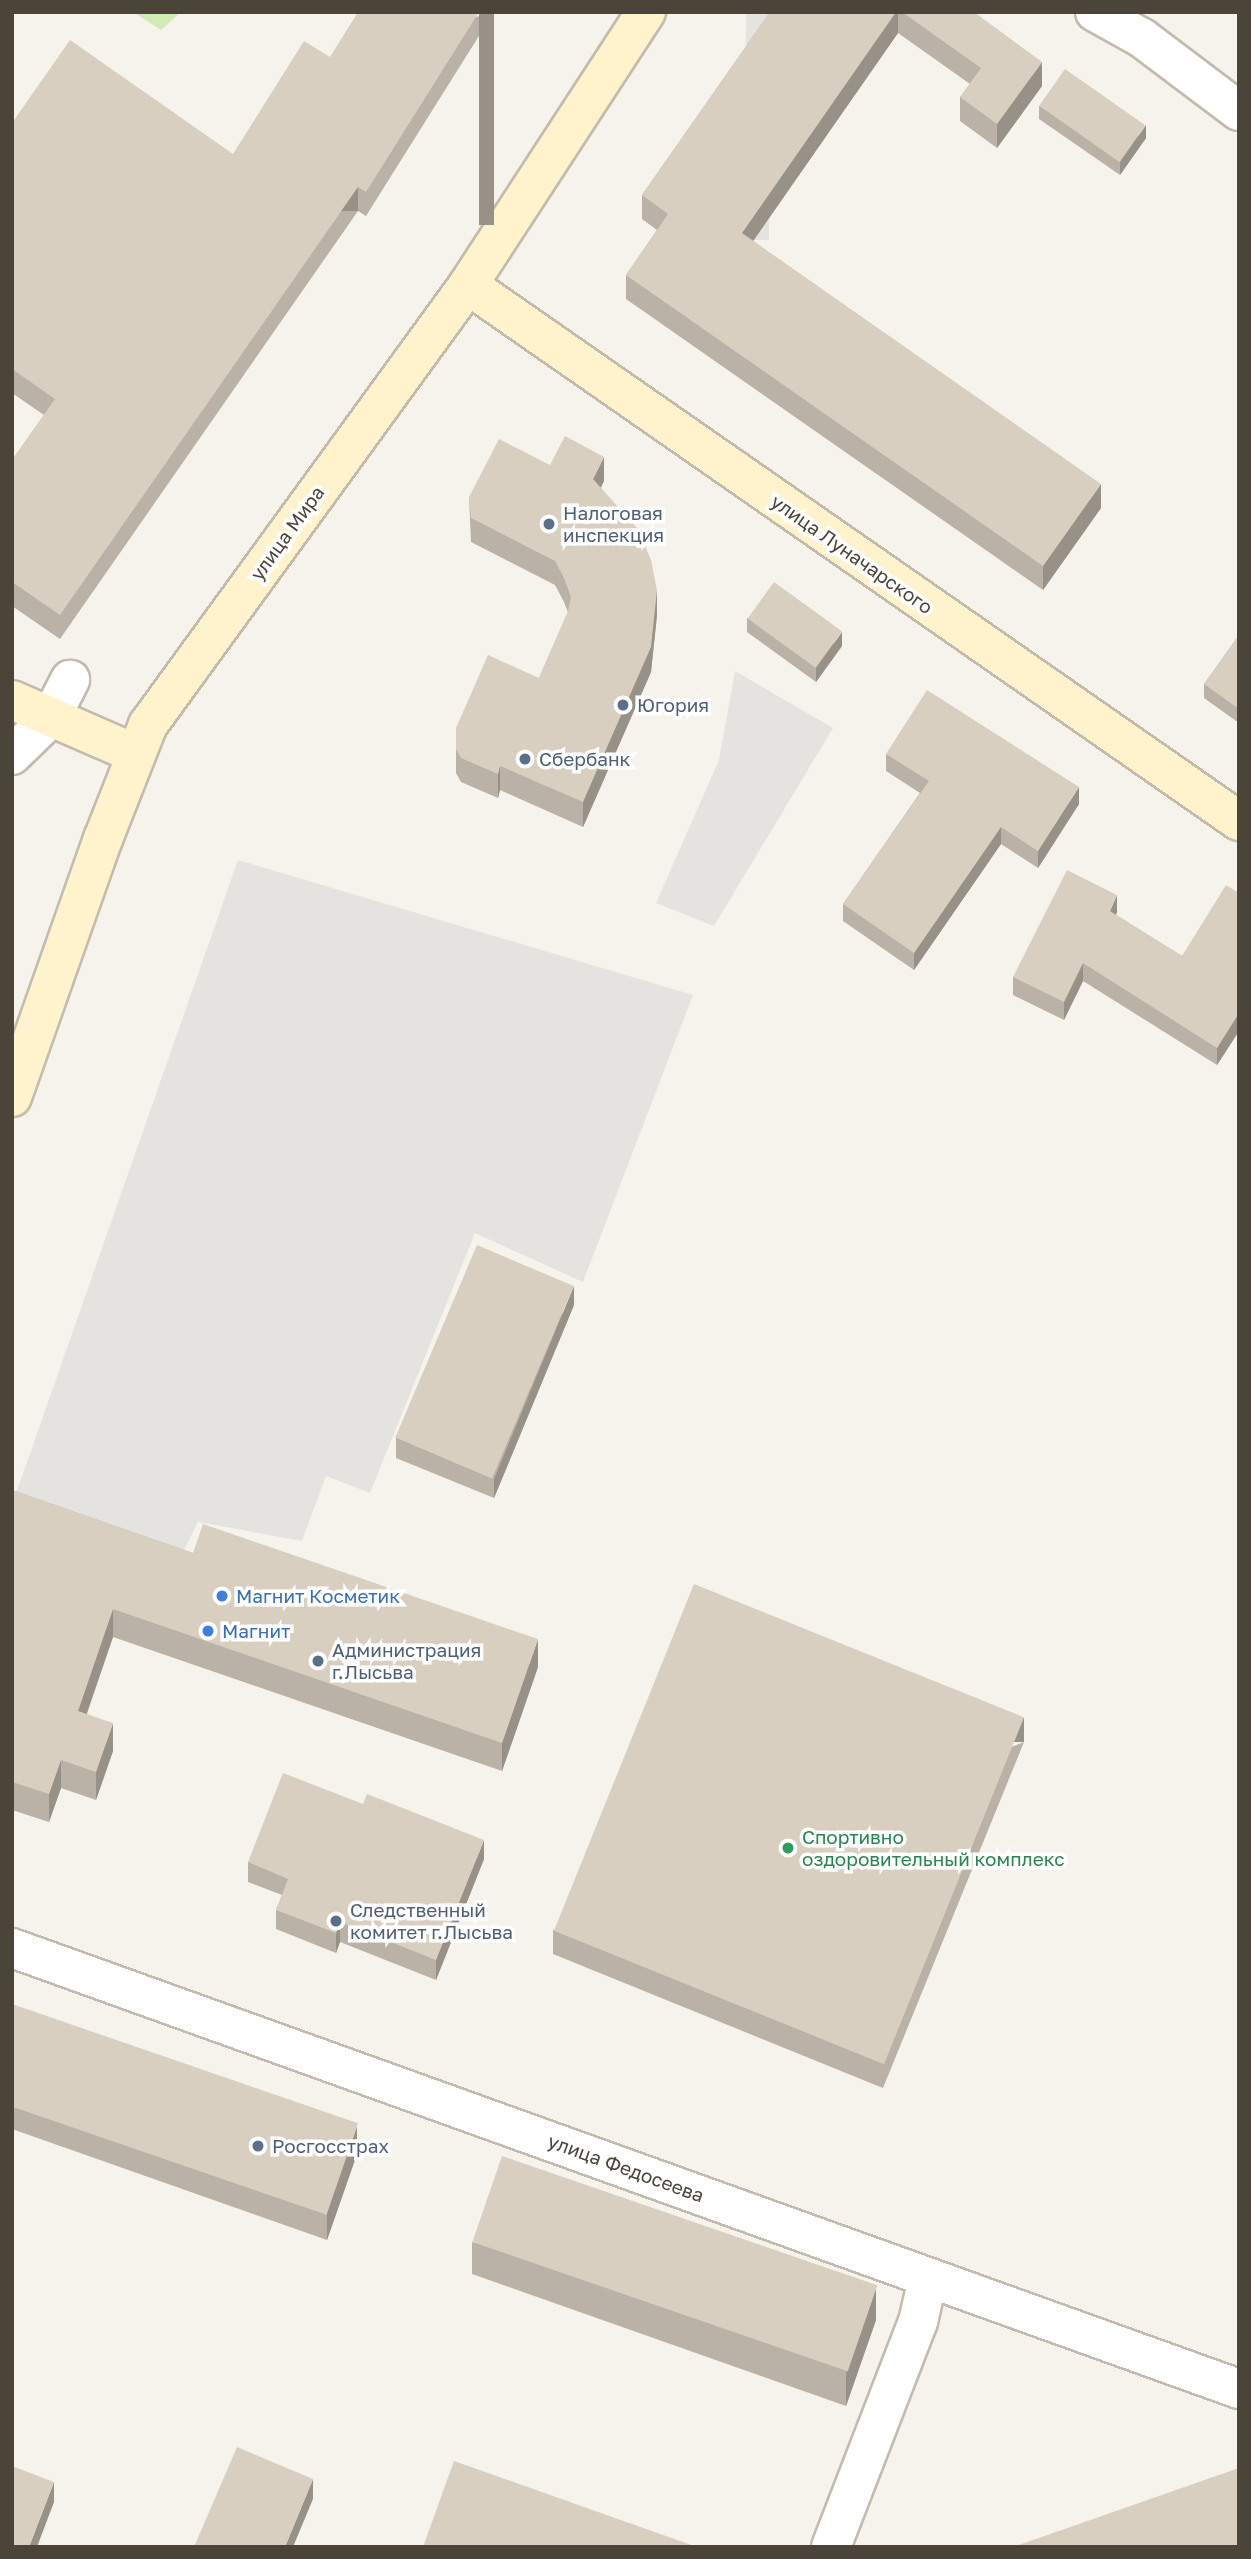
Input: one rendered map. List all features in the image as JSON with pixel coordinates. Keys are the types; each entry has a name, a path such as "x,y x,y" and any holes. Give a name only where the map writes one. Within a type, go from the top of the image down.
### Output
{"street":[{"name":"улица Мира","path":"12,1097 148,725 468,285 646,12"},
{"path":"1095,12 1142,38 1239,111"},
{"name":"улица Луначарского","path":"468,285 1239,821"},
{"path":"13,754 51,717 70,680"},
{"path":"12,700 136,754"},
{"name":"улица Федосеева","path":"12,1948 1239,2389"},
{"path":"831,2547 918,2322 928,2278"}],"green space":[{"path":"133,12 181,12 161,30"}],"shaded area":[{"path":"746,12 769,12 769,240 746,240"},
{"path":"735,671 833,728 714,926 656,903 719,760"},
{"path":"238,860 693,995 583,1282 475,1233 370,1493 326,1476 302,1541 198,1522 175,1568 12,1505"}],"building":[{"path":"358,12 479,12 366,192 358,187 60,615 12,582 12,460 55,399 12,369 12,123 70,40 233,154 304,41 330,57"},
{"path":"770,12 896,12 742,233 1101,484 1043,566 626,275 668,214 642,195"},
{"path":"902,12 974,12 1042,62 997,124 960,97 981,68"},
{"path":"1065,69 1145,125 1119,162 1039,106"},
{"path":"565,436 604,457 593,479 638,529 651,560 657,590 651,647 583,802 500,766 498,774 461,758 456,749 456,728 488,655 539,678 568,611 571,597 555,561 471,518 469,497 499,439 550,465"},
{"path":"774,582 842,631 816,668 748,618"},
{"path":"1239,635 1239,709 1204,684"},
{"path":"927,690 1079,787 1038,851 1001,827 914,953 843,904 929,781 886,754"},
{"path":"1067,870 1117,895 1110,911 1182,956 1226,885 1239,893 1239,1013 1217,1048 1083,963 1064,1002 1013,977"},
{"path":"477,1245 574,1286 492,1478 395,1437"},
{"path":"12,1490 193,1553 203,1524 538,1639 502,1743 113,1609 78,1711 113,1723 96,1772 61,1760 49,1794 12,1782"},
{"name":"Спортивно оздоровительный комплекс","path":"694,1584 1024,1717 884,2064 554,1931"},
{"path":"283,1773 363,1804 367,1794 484,1840 436,1960 340,1922 336,1933 276,1910 288,1879 248,1862"},
{"path":"12,2004 358,2123 326,2215 12,2107"},
{"path":"502,2156 877,2285 848,2371 472,2242"},
{"path":"237,2447 313,2479 285,2547 194,2547"},
{"path":"454,2461 697,2547 423,2547"},
{"path":"12,2466 54,2482 29,2547 12,2547"},
{"path":"1239,2468 1239,2547 1013,2547"}],"place":[{"name":"Налоговая инспекция","path":"549,524"},
{"name":"Югория","path":"623,705"},
{"name":"Сбербанк","path":"525,759"},
{"name":"Магнит Косметик","path":"222,1596"},
{"name":"Магнит","path":"208,1631"},
{"name":"Администрация г.Лысьва","path":"318,1661"},
{"name":"Спортивно оздоровительный комплекс","path":"788,1848"},
{"name":"Следственный комитет г.Лысьва","path":"336,1921"},
{"name":"Росгосстрах","path":"258,2146"}]}
